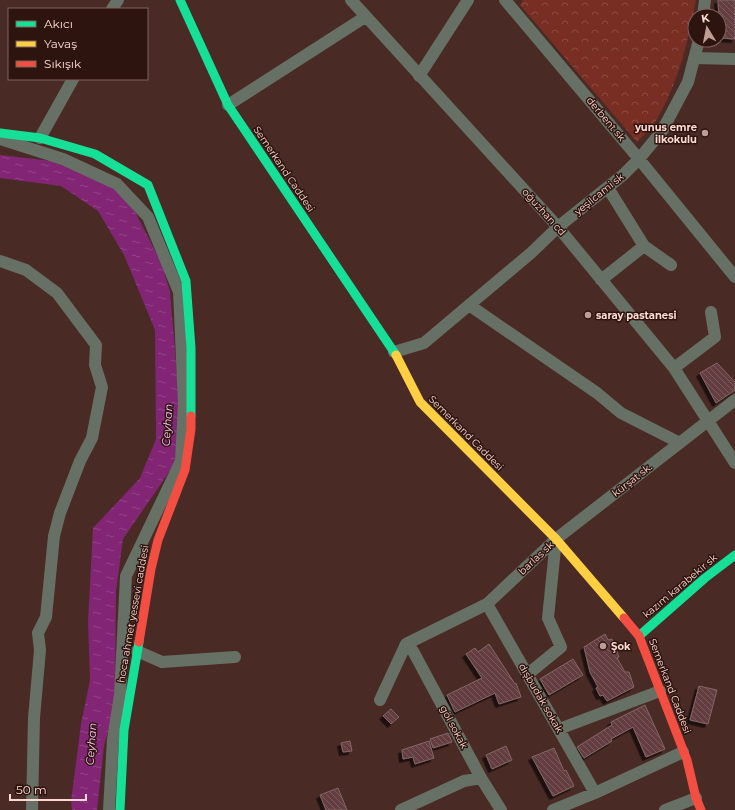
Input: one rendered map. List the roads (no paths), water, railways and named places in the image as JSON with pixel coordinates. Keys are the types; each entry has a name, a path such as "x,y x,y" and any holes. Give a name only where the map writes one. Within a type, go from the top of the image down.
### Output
{"street":[{"name":"Semerkand Caddesi","path":"180,0 228,106 394,352 420,402 556,539 639,636 687,760 696,798 701,810"},
{"name":"oğuzhan cd","path":"351,0 558,227 674,368 735,464"},
{"path":"419,76 468,0"},
{"name":"derbent sk","path":"505,0 640,159 735,277"},
{"path":"228,106 365,17"},
{"name":"yeşilcami sk","path":"394,352 424,343 558,227 608,188 640,159 662,131 688,82 697,48"},
{"path":"694,58 735,59"},
{"path":"40,138 72,80"},
{"name":"hoca ahmet yessevi caddesi","path":"0,133 40,138 95,154 148,185 186,281 190,348 191,429 185,470 158,540 137,651 124,730 120,810"},
{"path":"0,139 63,159 117,184 148,217 179,292 184,404 181,461 126,576 120,695 113,739 109,810"},
{"path":"608,188 644,246 671,265"},
{"path":"601,280 644,246"},
{"path":"0,261 26,270 57,293 96,345 95,365 102,387 92,438 80,461 60,513 54,536 46,617 38,633 40,650 34,718 32,810"},
{"path":"469,305 597,393 621,413 680,443"},
{"path":"674,368 715,337 712,312"},
{"name":"kürşat sk.","path":"556,539 735,400"},
{"name":"barlas sk","path":"406,644 487,604 556,539"},
{"name":"barlas sk","path":"528,674 561,647 548,618 556,539"},
{"name":"kazım karabekir sk","path":"639,636 705,578 735,554"},
{"name":"dışbudak sokak","path":"487,604 595,793"},
{"path":"380,700 406,644"},
{"name":"göl sokak","path":"406,644 413,652 481,778 501,810"},
{"path":"137,651 162,662 235,657"},
{"path":"559,729 660,691"},
{"path":"553,810 595,793 683,752"},
{"path":"401,810 464,781 481,778"},
{"path":"665,810 696,798"}],"water":[{"name":"Ceyhan","path":"0,155 52,161 104,181 129,200 161,262 170,291 180,411 176,462 123,539 116,592 115,705 104,746 97,810 72,810 71,801 81,724 90,680 88,621 93,528 140,478 156,439 155,330 124,255 98,211 61,186 0,178"}],"place":[{"name":"yunus emre ilkokulu","path":"705,133"},
{"name":"saray pastanesi","path":"588,315"},
{"name":"Şok","path":"603,646"}]}
